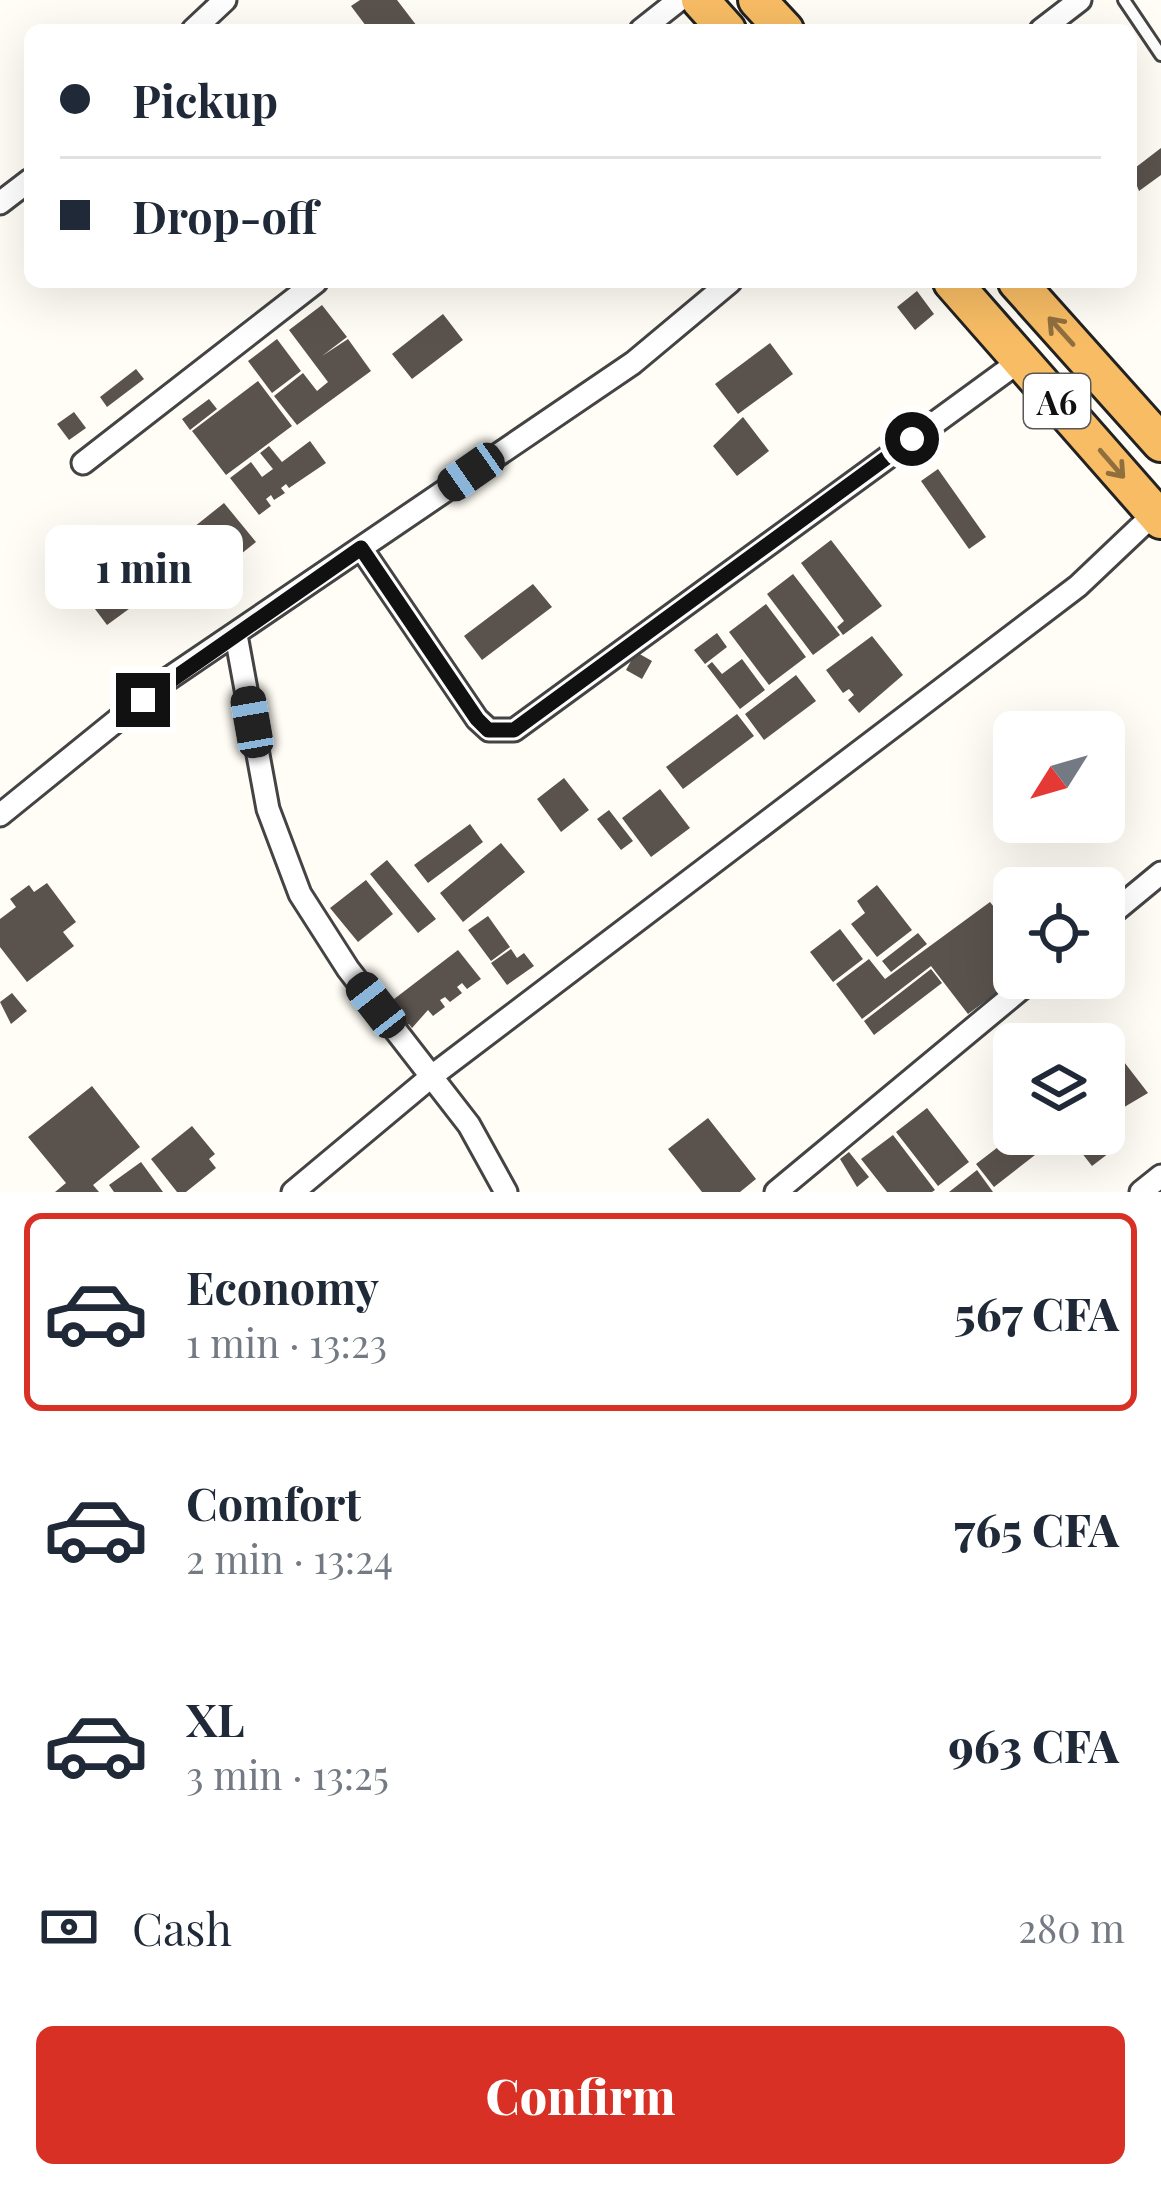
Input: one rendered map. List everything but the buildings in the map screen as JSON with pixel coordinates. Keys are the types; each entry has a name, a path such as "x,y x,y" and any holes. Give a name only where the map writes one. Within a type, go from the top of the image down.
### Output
{"highway":[{"path":"700,0 722,24"},
{"path":"757,0 779,24"},
{"name":"A6","path":"957,288 1158,516"},
{"name":"A6","path":"1022,288 1161,443"}],"street":[{"path":"199,24 225,0"},
{"path":"648,24 679,0"},
{"path":"1050,24 1080,0"},
{"path":"0,203 24,185"},
{"path":"83,463 308,288"},
{"path":"0,815 168,679 633,363 723,288"},
{"path":"361,548 477,719 488,730 514,730 1021,360"},
{"path":"293,1192 432,1076 1078,586 1158,516"},
{"path":"236,635 268,809 300,894 348,969 469,1125 506,1192"},
{"path":"1125,903 1161,873"},
{"path":"776,1192 1009,999"},
{"path":"1141,1192 1161,1177"}],"lane":[{"path":"1124,0 1161,56"}],"route":[{"path":"143,700 361,548 477,719 488,730 514,730 912,439"}]}
